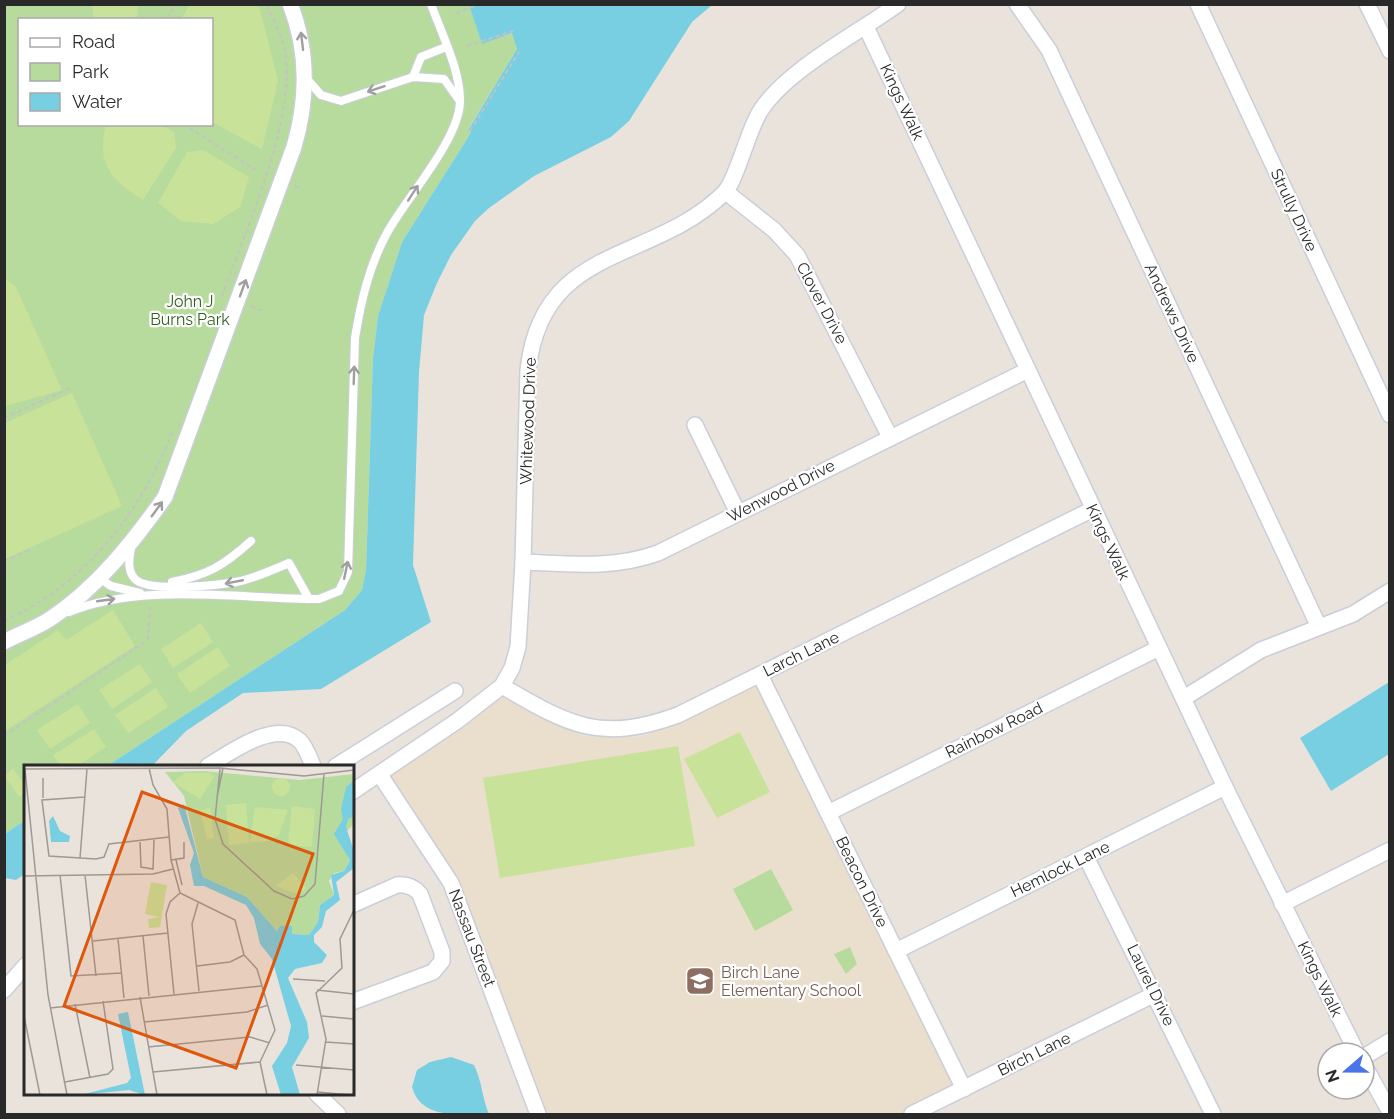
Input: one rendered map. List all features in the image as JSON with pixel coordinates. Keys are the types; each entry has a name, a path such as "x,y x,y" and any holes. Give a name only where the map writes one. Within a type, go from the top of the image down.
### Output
{"street":[{"path":"4,642 51,619 99,578 132,544 165,497 303,118 306,78 301,32 290,4"},
{"path":"726,192 756,119 769,98 808,66 898,4"},
{"name":"Andrews Drive","path":"1017,4 1049,50 1319,627"},
{"name":"Strully Drive","path":"1198,4 1389,415"},
{"path":"1367,4 1389,51"},
{"name":"Kings Walk","path":"866,27 1225,788 1352,1041"},
{"name":"Clover Drive","path":"726,192 774,230 797,255 890,437"},
{"name":"Whitewood Drive","path":"354,791 457,721 502,686 512,668 518,647 523,562 528,370 531,347 541,315 558,292 583,272 675,227 726,192"},
{"name":"Wenwood Drive","path":"523,562 600,565 633,562 658,553 1028,370"},
{"path":"695,425 738,513"},
{"name":"Larch Lane","path":"502,686 546,712 577,725 628,730 678,715 1093,509"},
{"path":"1184,698 1261,651 1353,614 1389,591"},
{"name":"Rainbow Road","path":"828,813 1159,648"},
{"name":"Beacon Drive","path":"760,675 964,1089"},
{"path":"338,765 455,691"},
{"path":"210,765 249,740 275,734 290,736 300,741 312,765"},
{"name":"Nassau Street","path":"380,775 451,883 538,1114"},
{"name":"Hemlock Lane","path":"896,951 1225,788"},
{"path":"1282,904 1389,850"},
{"name":"Laurel Drive","path":"1086,856 1213,1114"},
{"path":"354,904 397,885 403,884 416,889 442,952 442,961 433,972 354,1001"},
{"path":"4,990 24,967"},
{"name":"Birch Lane","path":"912,1114 1155,994"},
{"path":"1376,1049 1389,1041"},
{"path":"1376,1088 1389,1112"},
{"path":"318,1095 338,1114"}],"lane":[{"path":"99,578 111,586 147,592 319,599 339,591 348,572 356,338 361,301 371,268 387,232 453,131 460,104 460,83 431,4"},
{"path":"413,77 420,57 446,47"},
{"path":"306,78 321,95 331,100 341,101 413,77 444,79 453,89 460,104"},
{"path":"147,592 215,570 251,541"},
{"path":"132,544 130,570 135,580 147,592"},
{"path":"51,619 94,602 147,592 218,585 242,580 289,563 309,599"}],"path":[{"path":"166,4 173,9 167,18"},
{"path":"219,306 281,129 286,79 285,52 266,4"},
{"path":"456,13 481,4"},
{"path":"467,46 513,31"},
{"path":"470,130 519,52"},
{"path":"186,126 256,170"},
{"path":"245,304 264,312"},
{"path":"4,418 70,388"},
{"path":"4,621 48,598 69,582 105,545 134,509 160,464 174,427"},
{"path":"4,561 28,550"},
{"path":"4,736 148,640 147,592"}],"shaded area":[{"name":"Birch Lane Elementary School","path":"759,682 961,1087 905,1114 542,1114 453,875 388,776 507,694 554,724 586,736 639,737 677,724"}],"green space":[{"name":"John J Burns Park","path":"5,5 469,5 482,43 513,33 517,49 468,129 471,132 467,139 402,242 378,316 373,358 366,570 362,590 345,610 109,765 24,765 24,821 5,834"},
{"path":"92,5 138,5 137,18 94,18"},
{"path":"190,5 254,5 260,9 278,81 262,149 213,123 213,18 182,18"},
{"path":"106,126 163,126 174,132 176,148 143,200 122,185 109,170 103,150"},
{"path":"203,150 249,177 240,207 213,224 181,221 158,203 187,152"},
{"path":"4,277 16,287 62,390 5,406"},
{"path":"72,393 122,506 5,559 5,423"},
{"path":"113,610 135,646 5,731 5,665 58,630 66,640"},
{"path":"201,623 213,642 173,668 161,649"},
{"path":"218,647 230,666 190,693 177,674"},
{"path":"140,664 152,682 112,709 99,690"},
{"path":"156,688 168,707 128,733 115,715"},
{"path":"78,704 90,723 50,749 37,730"},
{"path":"94,729 106,747 79,765 60,765 53,755"},
{"path":"740,732 770,792 717,818 684,759"},
{"path":"678,746 695,846 500,878 483,778"},
{"path":"13,768 24,784 24,794 19,797 5,776"},
{"path":"771,869 793,910 755,931 733,889"},
{"path":"850,947 857,964 846,974 834,954"}],"water":[{"path":"469,5 712,5 692,22 629,121 611,137 534,176 489,208 475,221 451,255 437,283 424,315 419,372 413,565 431,622 321,689 243,693 186,731 153,765 109,765 345,610 362,590 366,570 373,358 378,316 402,242 467,139 471,132 468,130 517,49 512,33 482,44"},
{"path":"1389,682 1389,754 1331,791 1300,738"},
{"path":"24,821 24,875 16,880 5,878 5,834"},
{"path":"451,1057 474,1065 489,1114 442,1113 423,1105 417,1097 412,1087 417,1070 430,1062"}],"place":[{"name":"Birch Lane Elementary School","path":"700,981"}]}
